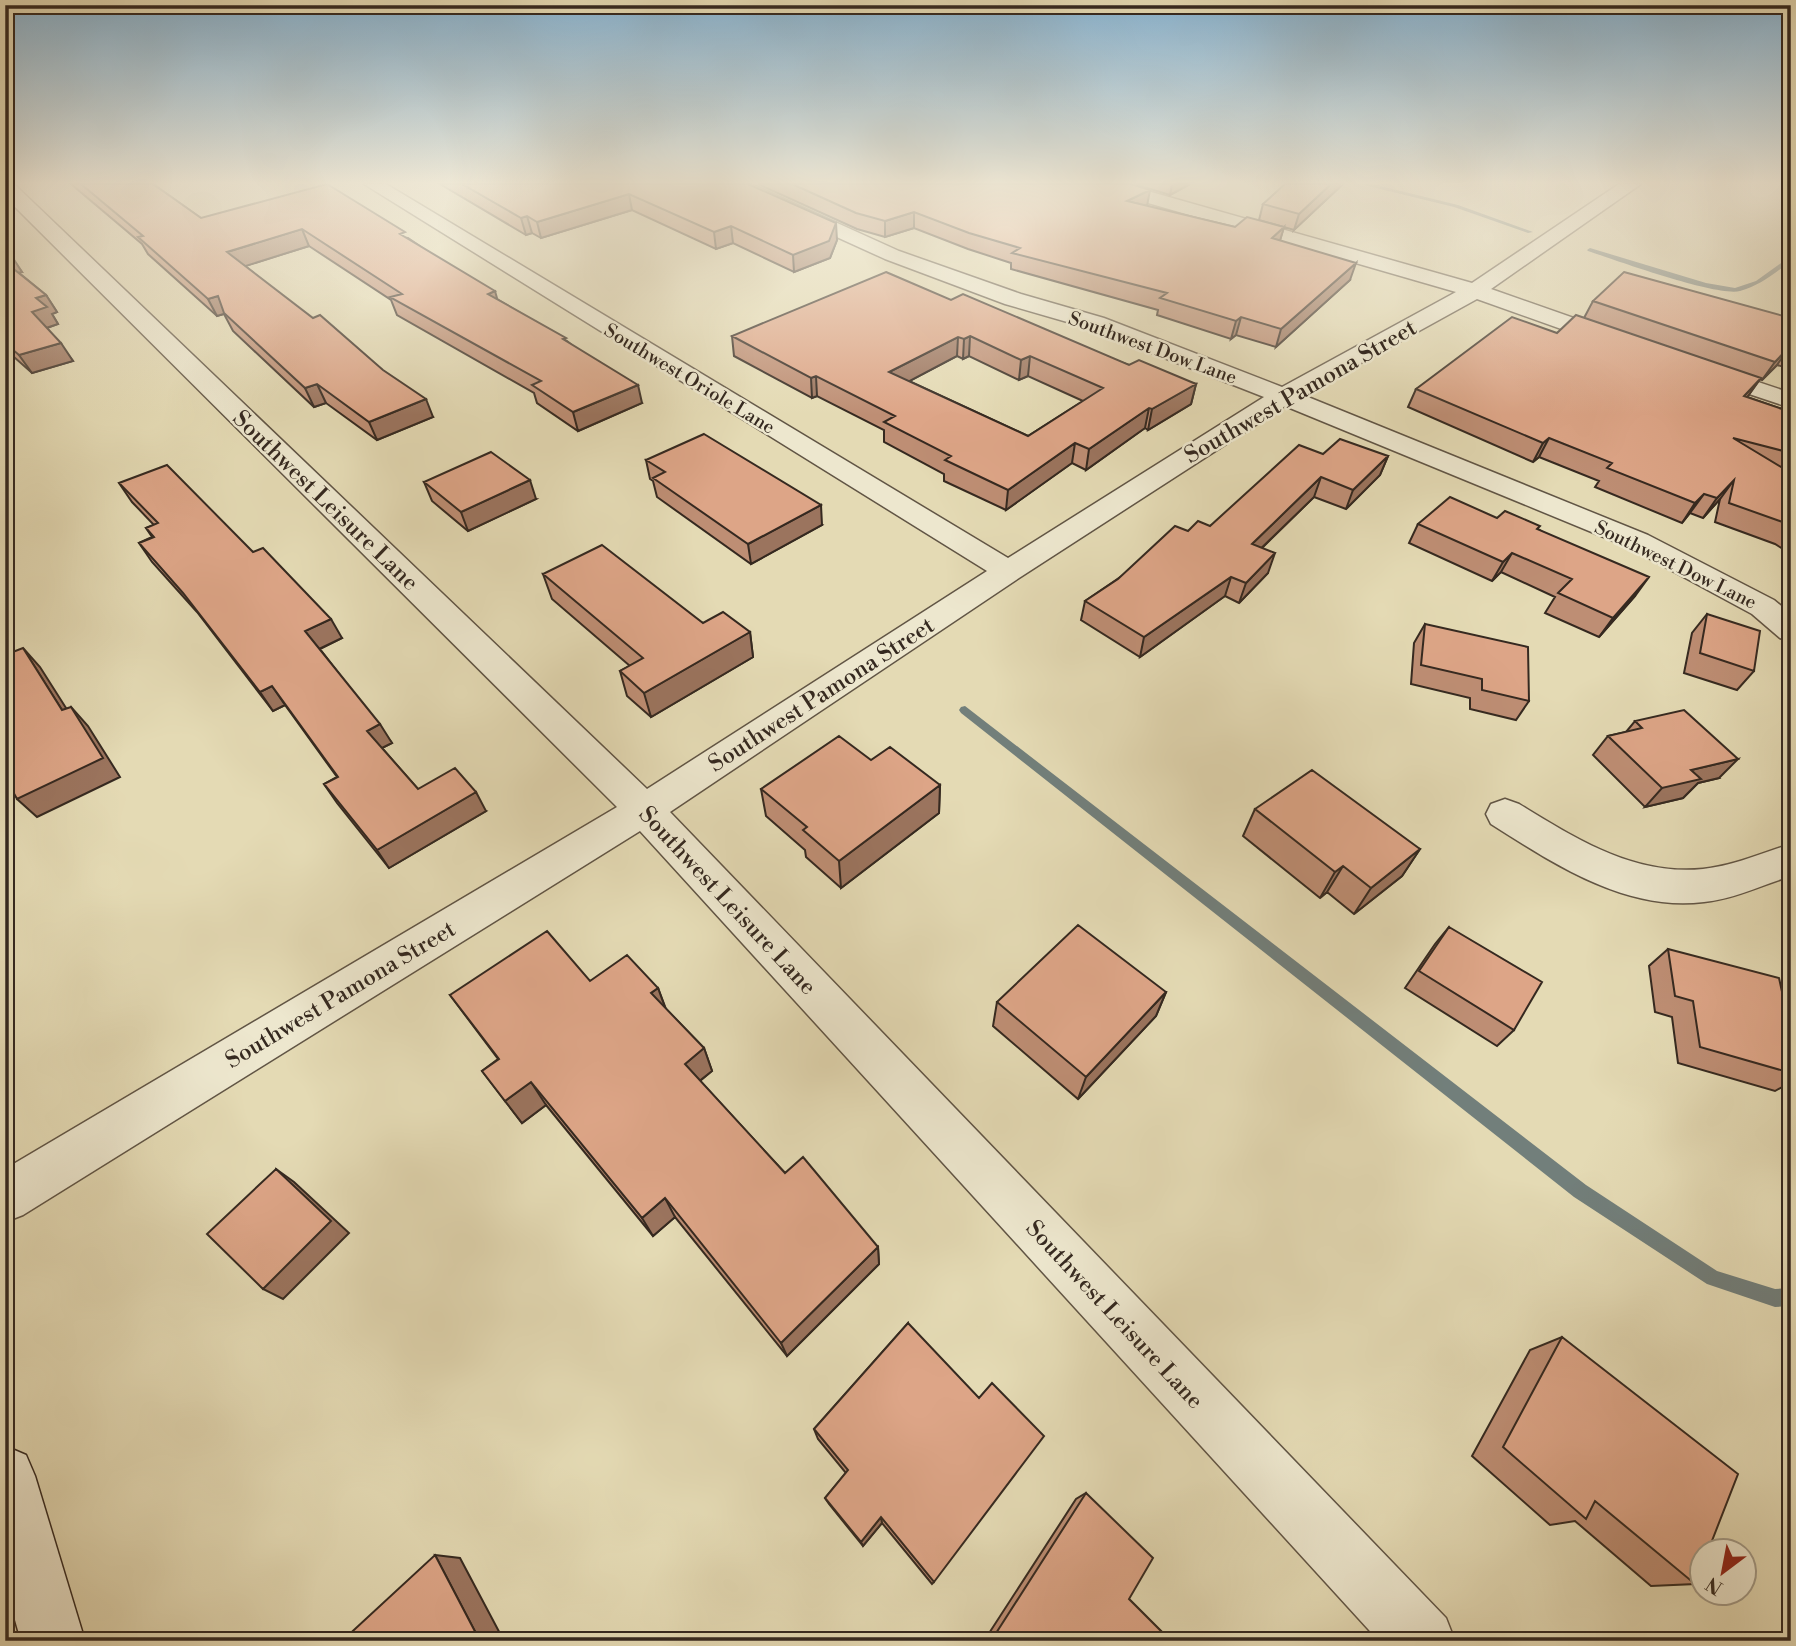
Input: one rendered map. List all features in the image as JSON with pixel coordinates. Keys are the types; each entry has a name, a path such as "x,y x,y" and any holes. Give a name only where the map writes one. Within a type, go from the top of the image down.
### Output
{"street":[{"name":"Southwest Leisure Lane","path":"82,261 644,810 1423,1641"},
{"name":"Southwest Oriole Lane","path":"499,261 1008,571"},
{"name":"Southwest Dow Lane","path":"908,261 1013,299 1097,323 1638,541 1763,607 1791,631"},
{"path":"1370,261 1475,291 1633,346"},
{"name":"Southwest Pamona Street","path":"5,1197 644,810 1008,571 1283,396 1475,291 1517,261"},
{"path":"1685,365 1791,401"},
{"path":"1505,814 1581,861 1642,882 1676,887 1705,886 1791,860"},
{"path":"5,1476 53,1641"}],"building":[{"path":"165,261 238,261 313,318 320,315 383,370 426,399 369,422 317,384 305,388 224,313 218,296 208,299"},
{"path":"351,261 445,261 495,291 488,294 566,338 563,339 638,385 573,412 532,385 541,381 390,297 402,294"},
{"path":"1042,261 1349,261 1356,263 1281,329 1241,317 1236,321 1160,298 1167,293"},
{"path":"5,262 46,295 36,298 47,307 32,312 61,343 19,355 5,343"},
{"path":"886,272 951,300 963,294 1129,365 1139,360 1196,384 1152,409 1149,408 1089,449 1075,443 1008,490 945,460 951,456 884,422 895,416 816,376 811,378 732,336","holes":["970,336 1021,360 1030,356 1103,388 1028,436 889,372 958,337 964,339"]},
{"path":"1624,272 1791,318 1791,347 1775,362 1593,301"},
{"path":"1576,315 1761,378 1744,396 1791,412 1791,453 1733,438 1791,473 1791,525 1729,503 1734,480 1717,498 1704,494 1695,503 1607,468 1612,463 1549,438 1543,443 1416,389 1512,317 1557,333"},
{"path":"704,434 821,505 748,544 653,478 665,472 646,460"},
{"path":"1340,439 1388,456 1353,490 1321,477 1252,544 1275,553 1246,583 1231,577 1144,637 1085,601 1118,579 1175,526 1188,531 1198,521 1210,526 1299,445 1323,454"},
{"path":"491,452 530,480 461,512 424,482"},
{"path":"167,465 253,552 263,548 331,619 305,631 380,724 367,731 418,789 455,768 476,792 377,850 324,784 338,777 272,686 260,692 183,593 139,543 154,537 146,528 158,523 119,483"},
{"path":"1450,497 1497,518 1505,511 1540,526 1537,529 1649,577 1613,618 1558,593 1572,579 1512,553 1503,562 1418,524"},
{"path":"602,545 703,623 723,612 750,632 644,693 620,671 643,658 543,574"},
{"path":"1707,614 1760,631 1754,671 1700,653"},
{"path":"1425,624 1528,647 1529,701 1482,690 1482,679 1421,665"},
{"path":"23,648 62,710 71,707 103,758 17,799 5,777 5,655"},
{"path":"1684,710 1738,759 1691,770 1701,779 1662,788 1608,736 1642,728 1635,721"},
{"path":"839,736 871,760 890,747 940,785 839,861 803,830 807,827 761,789"},
{"path":"1312,770 1420,849 1371,888 1343,866 1335,872 1255,809"},
{"path":"1078,925 1166,992 1086,1077 997,1002"},
{"path":"1449,927 1542,982 1514,1030 1419,971"},
{"path":"547,931 590,981 627,955 658,988 651,993 704,1048 685,1064 785,1173 803,1157 878,1247 781,1343 665,1198 642,1218 531,1082 505,1101 482,1071 499,1059 450,995"},
{"path":"1668,949 1779,978 1791,1033 1791,1073 1700,1047 1693,1001 1675,996"},
{"path":"276,1169 331,1221 263,1289 207,1234"},
{"path":"908,1323 979,1398 992,1383 1044,1436 934,1582 881,1517 861,1542 825,1498 848,1470 814,1429"},
{"path":"1562,1337 1738,1474 1713,1538 1688,1538 1688,1578 1595,1501 1586,1519 1503,1447"},
{"path":"1086,1493 1153,1558 1129,1599 1171,1641 991,1641"},
{"path":"435,1555 480,1641 342,1641"}],"waterway":[{"path":"1626,261 1705,285 1736,290 1758,282 1787,261"},
{"path":"965,710 1580,1191 1713,1278 1775,1298 1791,1297"}]}
